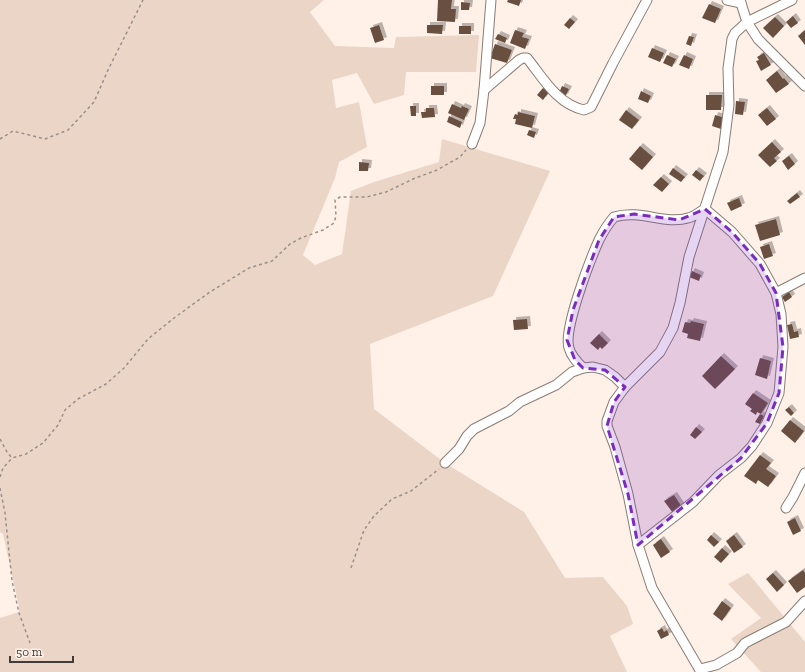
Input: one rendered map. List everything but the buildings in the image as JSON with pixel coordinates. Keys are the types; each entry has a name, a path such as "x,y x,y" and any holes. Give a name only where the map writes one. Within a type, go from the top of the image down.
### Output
{"street":[{"path":"472,144 480,123 491,0"},
{"path":"484,90 519,60 527,58 557,96 575,108 584,110 591,107 647,0"},
{"path":"726,0 741,2 747,22 758,39 805,86"},
{"path":"792,0 747,22 735,33 732,39 728,68 729,105 723,152 689,257 680,303 673,328 660,352 625,387 614,402 607,420 607,426 615,447 628,494 638,545 652,588 701,671 716,665 737,653 745,643 786,622 805,601"},
{"path":"638,545 693,502 719,476 742,458 767,423 779,393 782,355 781,314 776,293 760,264 732,232 705,209"},
{"path":"583,368 575,360 569,349 567,340 573,310 599,240 610,221 614,217 623,214 679,220 690,218 705,209"},
{"path":"776,293 805,278"},
{"path":"445,464 459,449 467,436 474,429 509,411 520,402 556,385 572,372 583,368 593,367 605,370 616,376 625,387"},
{"path":"786,508 805,473"}],"path":[{"path":"0,139 13,131 45,139 68,130 94,102 108,70 143,0"},
{"path":"0,477 3,468 12,458 26,454 43,443 58,425 65,410 78,399 111,380 124,368 148,339 174,318 210,292 248,268 272,260 290,244 301,238 323,230 334,223 336,216 335,200 340,197 367,197 386,192 413,179 437,170 460,157 472,144"},
{"path":"0,440 6,452 12,458"},
{"path":"351,568 364,530 374,516 392,499 411,491 445,464"},
{"path":"0,488 6,520 12,581 19,613 30,643"}],"highlighted area":[{"path":"705,209 732,232 760,264 776,293 783,347 779,393 767,423 741,458 638,545 628,494 607,426 614,402 625,387 605,370 583,368 575,360 567,340 573,310 599,240 614,217 634,214 679,220"}],"shaded area":[{"path":"0,0 324,0 310,12 335,46 394,48 396,37 479,35 476,72 406,72 404,95 374,104 357,73 332,80 336,108 359,102 367,147 339,162 335,178 303,255 315,265 342,254 351,191 374,182 439,162 442,139 550,171 493,296 370,344 374,409 445,463 524,512 565,578 603,577 627,606 633,624 610,636 627,672 0,672 0,618 19,612 19,607 3,534 0,532"},
{"path":"748,573 805,642 805,672 761,672 731,639 761,618 728,584"}]}
